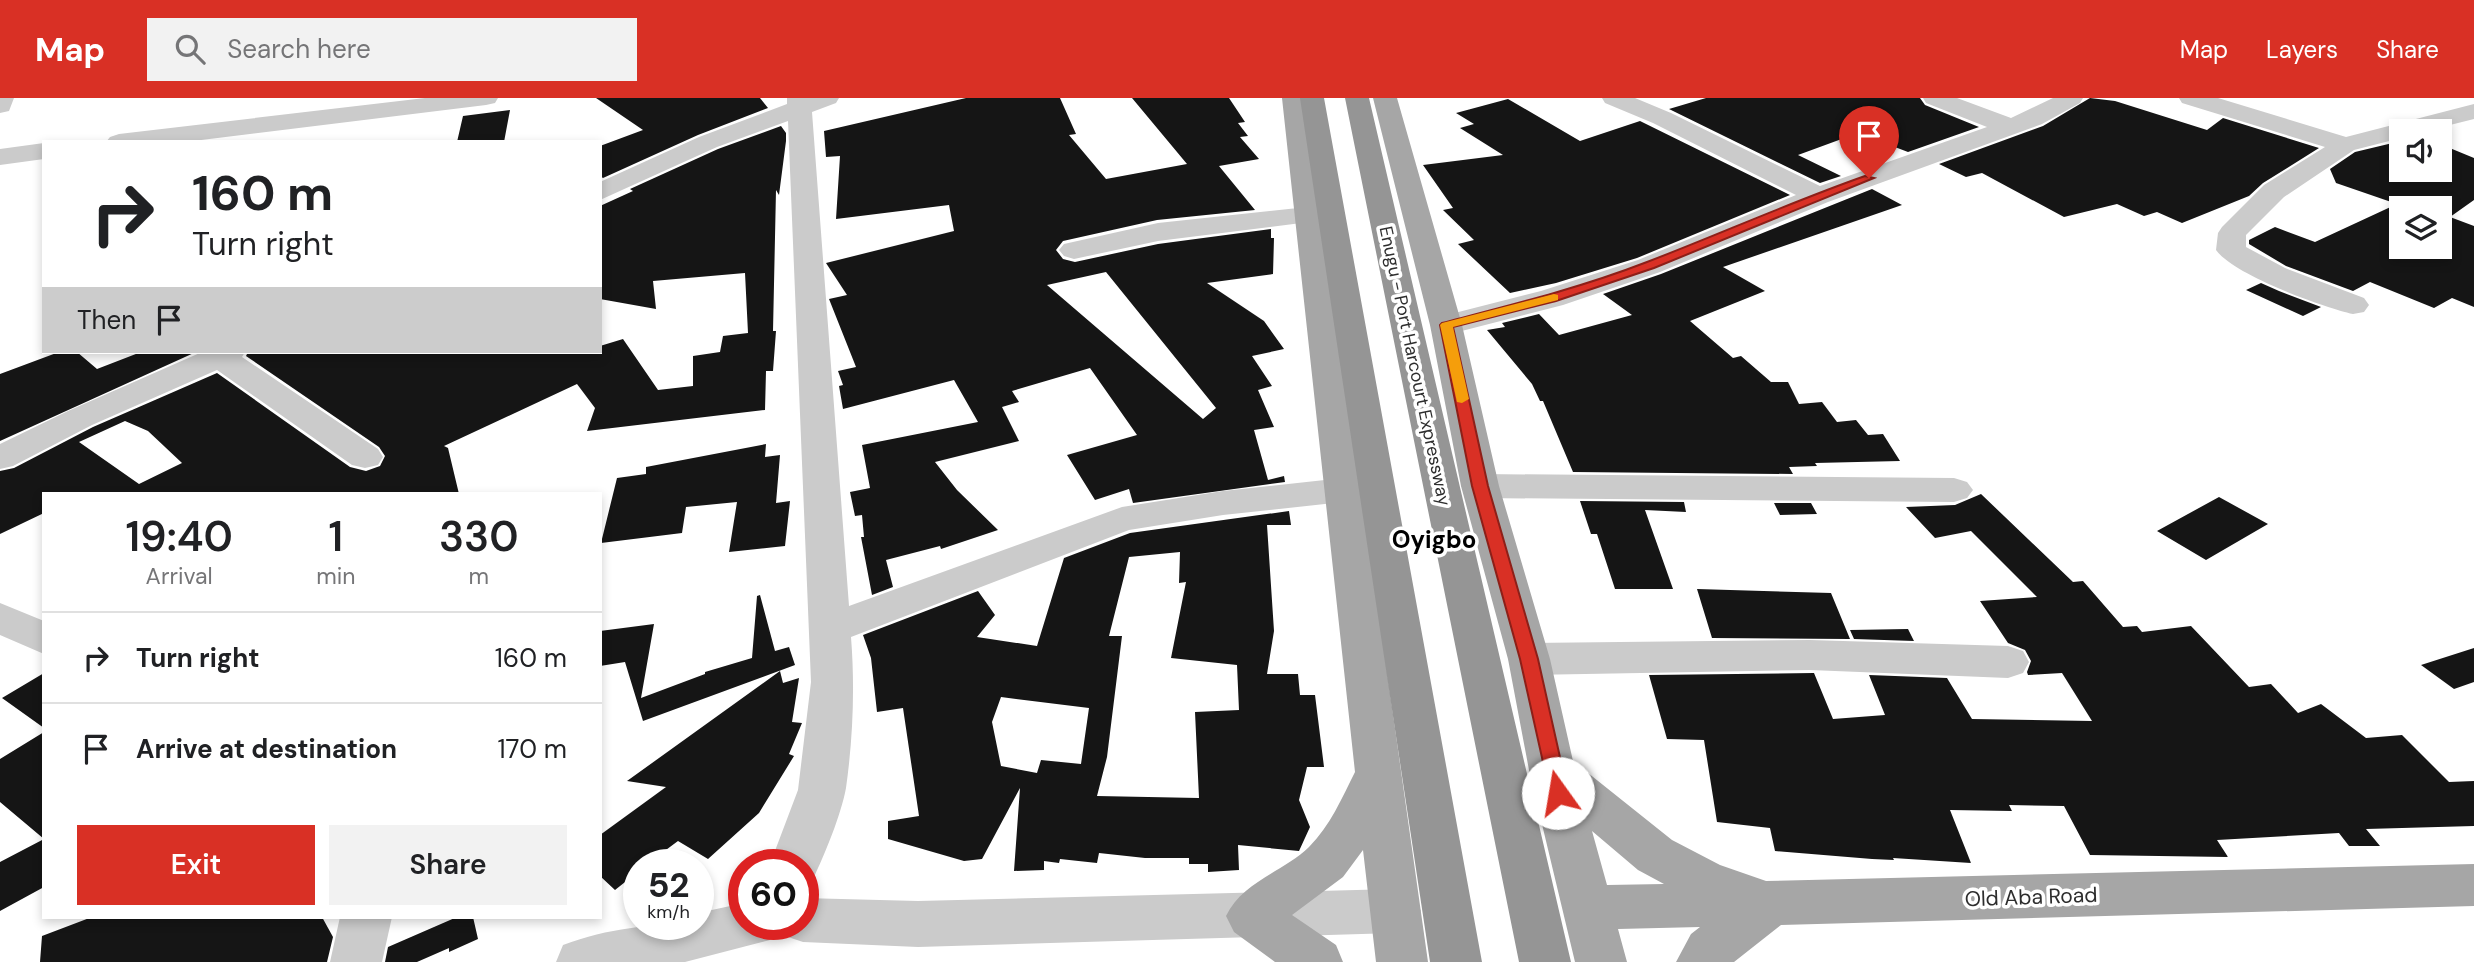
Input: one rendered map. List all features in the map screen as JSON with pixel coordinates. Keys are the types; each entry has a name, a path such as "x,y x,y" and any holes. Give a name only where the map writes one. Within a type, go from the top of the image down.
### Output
{"highway":[{"path":"1312,98 1456,962"},
{"name":"Enugu - Port Harcourt Expressway","path":"1374,112 1545,962"}],"main road":[{"path":"1294,98 1402,962"},
{"name":"Enugu - Port Harcourt Expressway","path":"1374,112 1446,325 1480,486 1529,659 1552,770 1601,962"},
{"path":"1552,770 1654,855 1705,882 1770,904"},
{"path":"1317,962 1252,915 1326,862 1349,832 1378,772"},
{"name":"Old Aba Road","path":"1587,908 2474,885"},
{"path":"1702,962 1710,950 1770,904"}],"street":[{"path":"0,106 2,98"},
{"path":"136,140 486,98"},
{"path":"1614,98 1674,124 1818,196"},
{"path":"1935,98 2010,127"},
{"path":"1446,325 1552,298 1649,266 1818,196 2033,119 2070,98"},
{"path":"2191,98 2345,145"},
{"path":"602,191 708,142 809,102 833,682 822,790 800,849"},
{"path":"2353,305 2242,259 2231,250 2232,233 2274,191 2345,145 2474,111"},
{"path":"0,157 42,151"},
{"path":"1074,250 1158,232 1307,215"},
{"path":"0,458 80,418 224,354 365,457"},
{"path":"1480,486 1954,490"},
{"path":"830,629 1122,519 1223,503 1343,490"},
{"path":"0,618 42,638"},
{"path":"1529,659 1811,655 2008,662"},
{"path":"819,921 918,924 1395,911"},
{"path":"356,962 366,919"},
{"path":"582,962 728,929"}],"building":[{"path":"596,98 760,98 768,108 602,177 602,145 643,130"},
{"path":"966,98 1060,98 1076,134 1069,135 1106,179 1187,164 1132,98 1229,98 1245,122 1238,123 1248,136 1240,137 1259,159 1219,166 1255,210 1157,220 1063,241 1056,250 1063,259 1075,262 1158,244 1271,229 1271,238 1274,238 1273,274 1207,283 1264,321 1284,349 1252,356 1272,386 1258,390 1274,427 1254,430 1268,480 1284,476 1285,482 1133,503 1129,489 1095,500 1067,455 1137,435 1090,368 1012,391 1019,402 1002,407 1019,441 935,462 957,490 998,530 941,549 940,546 886,560 893,587 872,595 861,537 864,537 862,515 855,516 850,492 870,488 862,445 978,422 954,380 843,409 839,386 843,385 838,371 856,367 829,299 847,295 826,263 954,231 949,205 836,219 840,156 826,157 824,131","holes":["1106,272 1216,408 1203,419 1047,285"]},
{"path":"1706,98 1920,98 1925,105 1979,127 1908,152 1858,133 1798,155 1841,176 1820,183 1669,109"},
{"path":"2090,98 2115,101 2207,130 2223,118 2319,148 2263,183 2249,196 2182,223 2157,212 2144,216 2117,204 2064,217 1982,173 1966,177 1939,164 2043,126"},
{"path":"1508,99 1580,141 1640,121 1790,195 1637,258 1556,283 1510,293 1458,244 1474,240 1443,210 1453,208 1423,165 1503,155 1460,128 1474,124 1456,113"},
{"path":"510,110 504,140 457,140 463,116"},
{"path":"781,126 786,133 779,195 776,190 773,331 776,331 773,371 766,371 765,410 587,431 595,408 577,384 444,446 448,448 459,492 42,492 42,514 0,534 0,471 14,468 93,427 217,373 350,467 366,471 380,466 385,456 379,447 246,356 247,354 602,354 602,345 623,339 658,390 693,386 693,356 720,352 723,336 748,333 745,273 653,281 656,309 602,299 602,205 633,191 630,189 718,149","holes":["125,421 148,431 182,463 139,484 79,442"]},
{"path":"2389,144 2389,182 2452,182 2452,149 2474,158 2474,200 2452,216 2452,196 2389,196 2389,201 2336,183 2330,169 2355,152"},
{"path":"1872,189 1902,205 1723,267 1765,291 1690,321 1733,358 1741,356 1771,382 1788,382 1799,404 1822,402 1837,422 1856,420 1868,435 1883,434 1900,461 1815,463 1817,466 1789,467 1793,474 1573,472 1543,401 1540,401 1532,384 1487,330 1505,327 1502,323 1539,314 1559,335 1632,315 1603,294 1661,274"},
{"path":"2389,208 2389,259 2452,259 2452,218 2474,226 2474,307 2452,298 2434,308 2370,282 2353,291 2286,266 2249,244 2249,240 2275,227 2315,242"},
{"path":"2261,283 2321,307 2303,316 2246,290"},
{"path":"54,354 79,354 97,369 136,354 192,354 0,441 0,374"},
{"path":"766,444 765,457 780,455 776,503 790,501 785,546 729,552 737,502 686,507 682,533 602,543 617,478 646,474 646,467"},
{"path":"1981,494 2073,582 2083,581 2123,627 2137,626 2142,632 2191,626 2249,687 2271,684 2298,713 2321,704 2366,738 2402,735 2449,782 2474,781 2474,826 2366,829 2380,846 2349,846 2339,833 2217,840 2228,857 2090,855 2064,806 2009,805 2012,811 1950,810 1971,863 1775,851 1770,828 1717,822 1704,740 1667,739 1649,675 1814,673 1833,719 1885,715 1869,675 1947,678 1972,719 2092,721 2062,673 2028,675 2031,661 2025,650 2008,643 1980,601 2037,597 1971,531 1935,538 1906,507 1955,505"},
{"path":"2219,497 2268,524 2206,560 2157,531"},
{"path":"1580,501 1684,502 1686,512 1645,510 1673,589 1615,589 1597,534 1591,534"},
{"path":"1774,503 1811,503 1817,514 1780,515"},
{"path":"1289,511 1291,525 1267,525 1274,631 1267,674 1298,674 1300,695 1315,695 1324,767 1307,767 1299,800 1310,827 1299,851 1238,845 1239,870 1208,872 1208,864 1189,864 1189,858 1145,858 1099,853 1097,863 1060,859 1059,863 1044,861 1044,870 1014,871 1020,788 982,859 964,861 888,839 888,821 919,816 903,708 877,712 871,658 863,635 978,591 995,615 977,637 1037,646 1064,558 1130,533","holes":["1180,552 1179,583 1186,582 1171,658 1237,665 1239,710 1195,712 1199,798 1097,796 1107,757 1122,636 1109,636 1129,557","1001,697 1089,708 1081,764 1041,760 1037,773 1001,766 992,722"]},
{"path":"1697,589 1831,593 1850,639 1712,638"},
{"path":"760,595 775,651 789,647 795,665 643,721 625,662 602,666 602,631 654,624 641,698 705,672 752,658 757,596"},
{"path":"1908,629 1914,641 1854,639 1850,630"},
{"path":"2474,648 2474,682 2454,689 2421,665"},
{"path":"780,671 783,683 799,678 792,722 802,723 789,754 794,756 759,813 714,854 714,849 691,849 678,841 667,849 623,849 623,884 615,890 602,878 602,834 666,787 627,781"},
{"path":"42,674 42,727 2,698"},
{"path":"42,733 42,837 0,802 0,759"},
{"path":"42,840 42,888 0,911 0,862"},
{"path":"87,919 323,919 333,937 327,962 40,962 42,936"},
{"path":"452,919 473,919 478,939 417,962 385,962 388,947"}],"slow traffic":[{"path":"1462,399 1446,325 1554,298"}],"district":[{"name":"Oyigbo","path":"1434,539"}],"route":[{"path":"1558,793 1529,659 1480,486 1446,325 1552,298 1649,266 1818,196 1869,178"}]}
